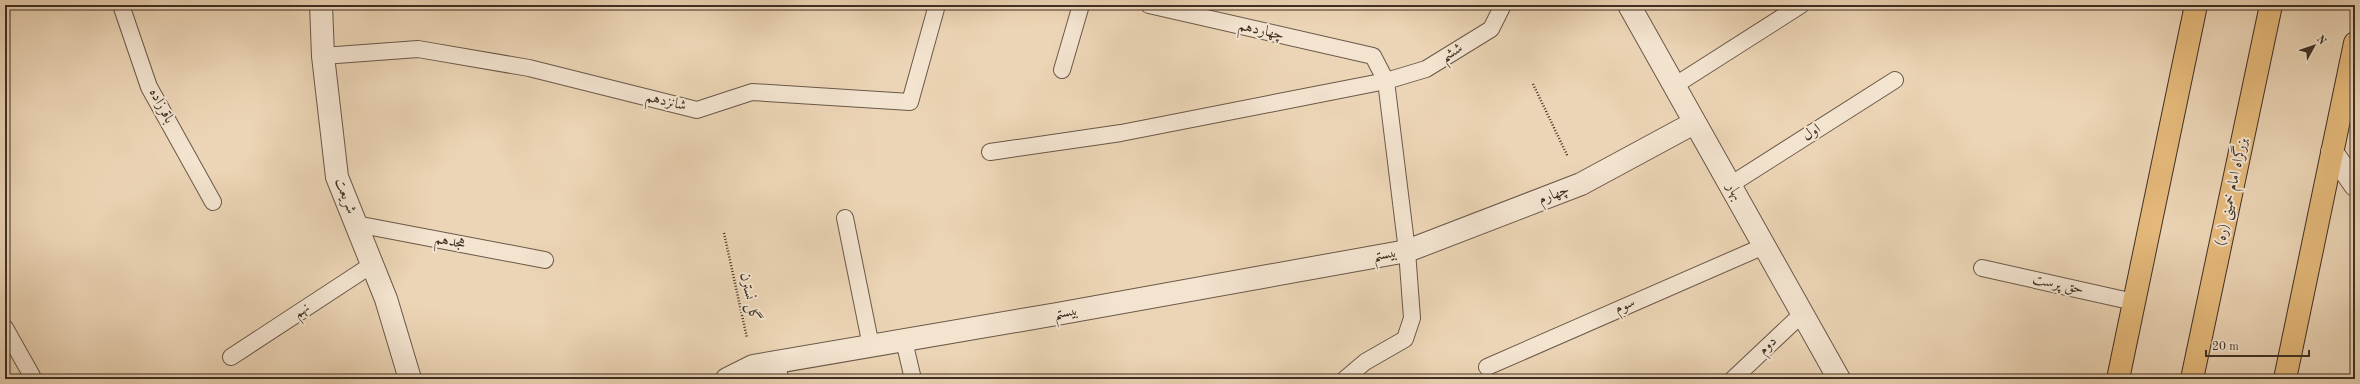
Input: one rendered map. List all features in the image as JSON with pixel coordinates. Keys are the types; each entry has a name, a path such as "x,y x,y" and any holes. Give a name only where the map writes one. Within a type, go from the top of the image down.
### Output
{"highway":[{"path":"2118,379 2196,5"},
{"name":"بزرگراه امام خمینی (ره)","path":"2192,379 2271,5"},
{"path":"2285,379 2355,44"}],"street":[{"name":"شریعت","path":"321,5 323,56 337,177 386,298 410,379"},
{"name":"بهار","path":"1629,5 1839,379"},
{"name":"چهارم","path":"1407,251 1582,184 1694,123"},
{"path":"2332,152 2355,185"},
{"name":"بیستم","path":"727,379 753,366 778,370 871,346 1407,251"}],"lane":[{"name":"باقرزاده","path":"121,5 150,87 213,202"},
{"name":"شانزدهم","path":"323,56 418,49 529,68 697,110 752,92 910,102 937,5"},
{"path":"1062,70 1081,5"},
{"name":"چهاردهم","path":"1149,5 1373,56"},
{"name":"ششم","path":"990,152 1121,133 1386,81 1426,69 1491,29 1503,5"},
{"path":"1674,86 1801,5"},
{"name":"بیستم","path":"1344,379 1365,362 1404,339 1412,318 1407,251 1386,81 1373,56"},
{"name":"اول","path":"1730,186 1895,80"},
{"path":"845,218 871,346"},
{"name":"هجدهم","path":"356,224 545,260"},
{"name":"سوم","path":"1487,367 1764,246"},
{"name":"نهم","path":"231,357 373,264"},
{"name":"حق پرست","path":"1982,268 2134,302"},
{"name":"دوم","path":"1734,379 1802,314"},
{"path":"5,328 32,376"},
{"path":"904,341 913,379"}],"path":[{"path":"1533,84 1582,184"},
{"name":"گل نسترن","path":"724,233 753,366"}]}
